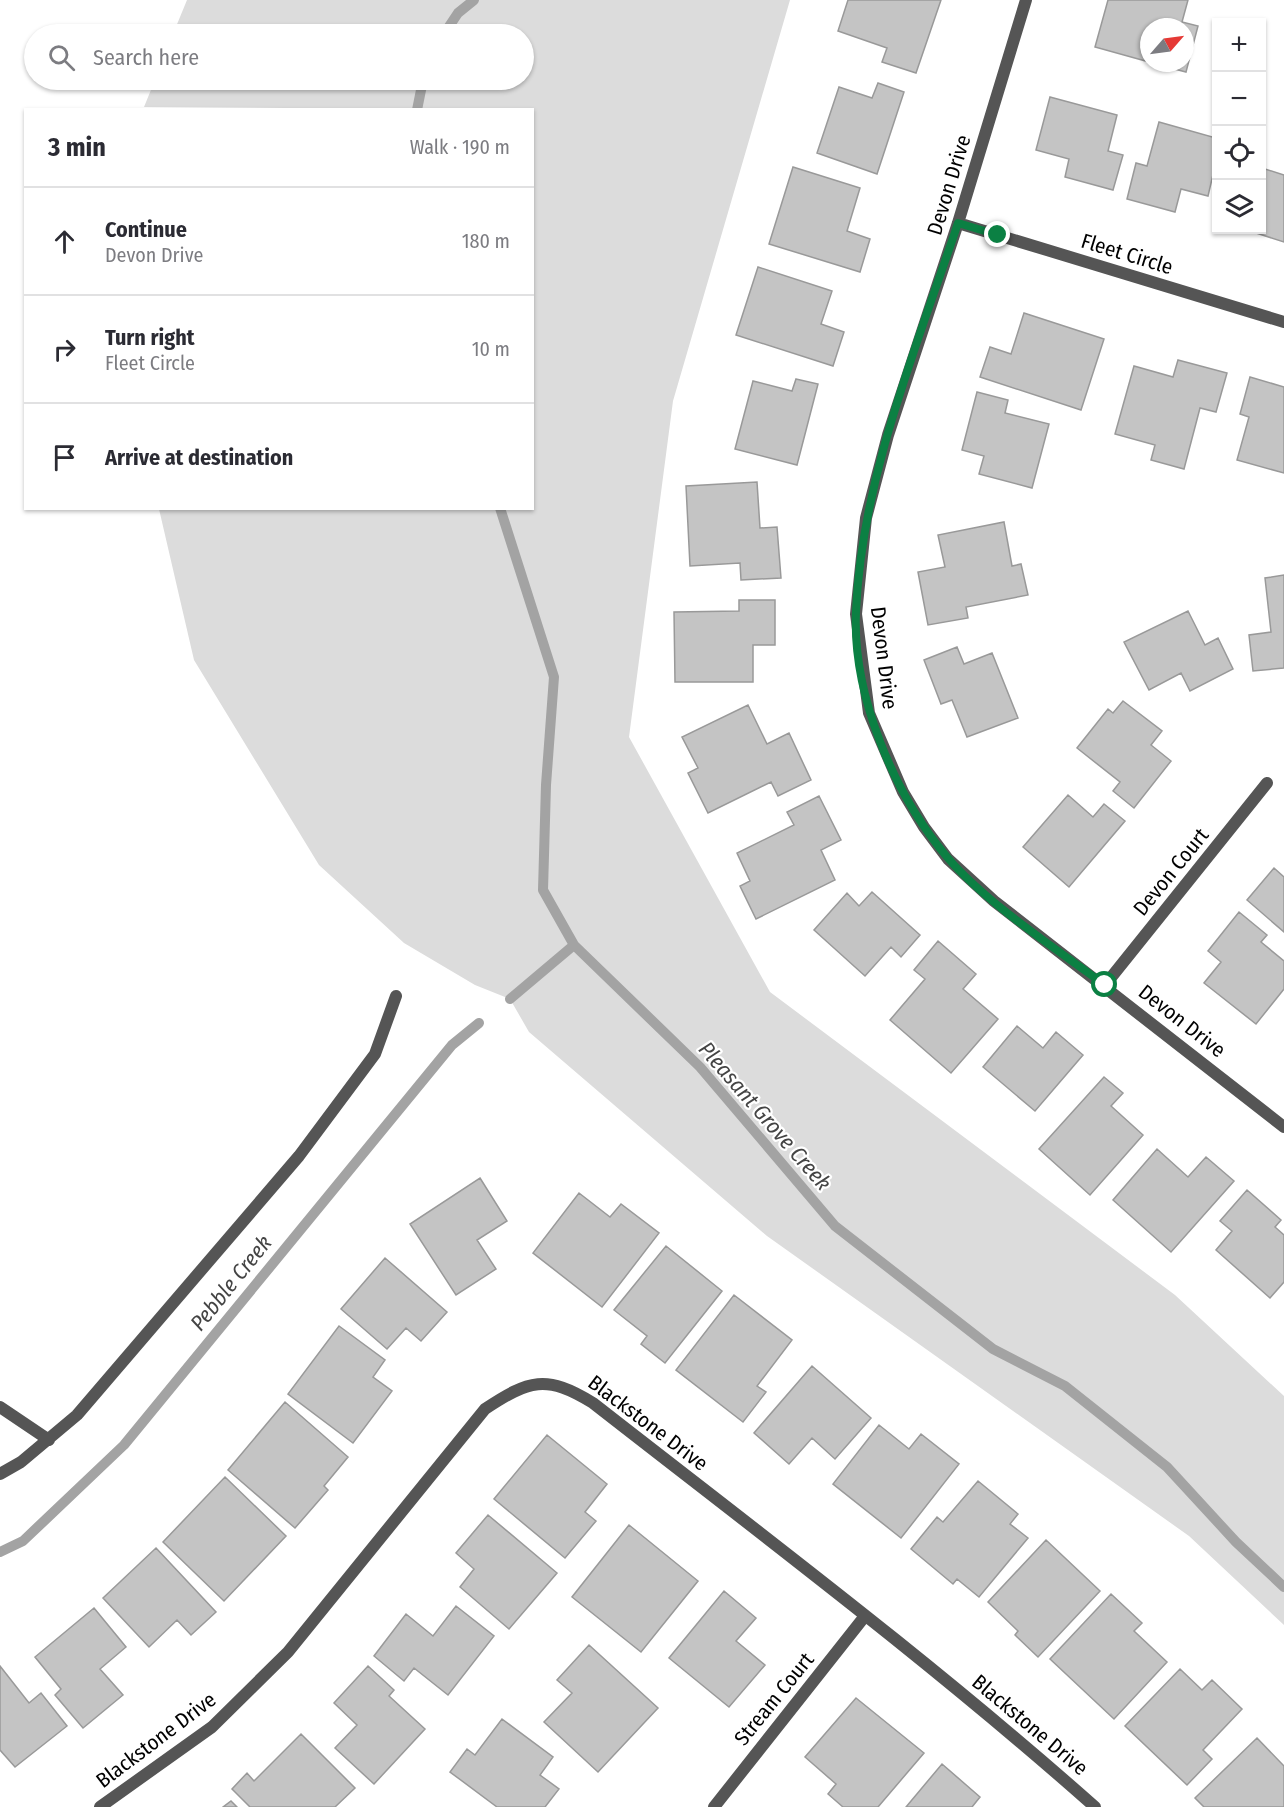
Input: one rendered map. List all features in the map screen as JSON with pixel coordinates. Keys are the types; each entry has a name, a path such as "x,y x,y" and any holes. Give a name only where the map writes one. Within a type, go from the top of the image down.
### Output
{"street":[{"name":"Devon Drive","path":"1026,0 958,223 888,435 866,518 856,614 869,713 903,792 924,827 948,859 994,901 1105,985 1284,1127"},
{"name":"Fleet Circle","path":"958,223 1284,322"},
{"name":"Devon Court","path":"1105,985 1268,783"},
{"path":"0,1474 21,1462 50,1440 77,1415 299,1156 375,1054 396,996"},
{"name":"Blackstone Drive","path":"100,1807 212,1727 288,1652 485,1409 510,1393 543,1382 569,1388 593,1403 1022,1742 1095,1807"},
{"path":"0,1407 50,1440"},
{"name":"Stream Court","path":"714,1807 865,1616"}],"shaded area":[{"path":"187,0 790,0 673,401 629,737 770,992 1175,1295 1284,1396 1284,1625 1189,1536 767,1236 529,1032 510,999 475,985 404,943 319,865 194,660 159,510 534,510 534,108 144,107 151,90 534,90 534,24 177,24"}],"building":[{"path":"848,0 941,0 916,73 882,62 887,48 838,31"},
{"path":"1108,0 1188,0 1183,18 1140,18 1140,60 1095,47"},
{"path":"1194,25 1198,26 1194,41"},
{"path":"878,83 904,92 877,174 817,153 839,87 872,98"},
{"path":"1050,97 1117,115 1108,151 1123,155 1113,190 1065,177 1069,159 1036,150"},
{"path":"1159,122 1212,137 1212,179 1208,196 1181,189 1175,212 1127,199 1136,163 1147,166"},
{"path":"793,167 860,188 847,231 870,239 860,272 769,244"},
{"path":"1266,169 1284,175 1284,242 1259,234 1266,234"},
{"path":"758,267 832,291 821,324 844,332 833,366 736,335"},
{"path":"1024,313 1104,339 1081,410 980,377 990,347 1011,354"},
{"path":"1178,360 1227,373 1216,412 1200,408 1184,469 1151,460 1155,445 1115,434 1134,366 1173,377"},
{"path":"1250,377 1284,387 1284,473 1237,460 1249,417 1240,414"},
{"path":"796,379 818,384 797,465 735,449 753,381 792,391"},
{"path":"977,392 1008,400 1005,413 1049,424 1032,488 979,474 984,456 962,450"},
{"path":"757,482 760,528 777,527 781,578 741,580 740,563 690,566 686,486"},
{"path":"1004,522 1012,566 1021,564 1028,595 966,607 968,618 928,625 918,572 945,567 938,535"},
{"path":"1284,575 1284,668 1253,671 1249,635 1271,632 1265,578"},
{"path":"739,600 775,600 775,645 753,645 753,682 675,682 674,612 739,611"},
{"path":"1188,611 1205,645 1218,638 1233,669 1190,691 1181,673 1149,690 1124,642"},
{"path":"957,647 964,664 992,653 1018,718 967,737 952,700 941,704 924,660"},
{"path":"1123,701 1162,731 1151,745 1171,761 1134,808 1113,791 1120,782 1077,748 1108,709 1113,713"},
{"path":"748,705 767,744 789,733 811,780 778,796 771,782 708,813 688,773 698,768 682,737"},
{"path":"1068,795 1093,817 1104,804 1125,821 1069,887 1023,847"},
{"path":"819,796 841,840 821,850 835,880 756,919 740,886 750,881 737,853 794,825 787,812"},
{"path":"1274,868 1284,877 1284,932 1247,900"},
{"path":"872,892 920,935 901,957 891,947 865,976 814,930 847,893 859,906"},
{"path":"1239,912 1267,935 1261,942 1284,961 1284,989 1256,1024 1204,983 1221,962 1208,951"},
{"path":"938,941 976,974 963,989 998,1019 951,1073 890,1020 925,979 914,970"},
{"path":"1017,1026 1043,1048 1056,1032 1083,1055 1035,1111 983,1067"},
{"path":"1104,1077 1123,1093 1111,1106 1143,1135 1090,1195 1039,1149"},
{"path":"1157,1149 1188,1177 1206,1157 1234,1181 1171,1252 1113,1200"},
{"path":"480,1178 507,1221 477,1240 496,1269 456,1295 410,1224"},
{"path":"1247,1190 1281,1220 1275,1227 1284,1235 1284,1282 1270,1298 1216,1250 1232,1231 1220,1221"},
{"path":"579,1193 610,1217 621,1204 659,1233 602,1307 533,1253"},
{"path":"666,1246 722,1291 665,1363 641,1344 647,1336 614,1310"},
{"path":"385,1258 447,1312 421,1341 406,1328 387,1349 341,1309"},
{"path":"734,1295 792,1340 757,1386 766,1392 743,1422 676,1370"},
{"path":"339,1326 385,1360 373,1377 392,1391 353,1443 288,1394"},
{"path":"812,1366 871,1418 835,1459 812,1438 789,1464 754,1433"},
{"path":"285,1402 348,1457 324,1486 328,1490 295,1528 228,1470"},
{"path":"879,1425 909,1449 921,1434 959,1464 901,1538 833,1484"},
{"path":"547,1435 607,1484 585,1512 596,1521 565,1558 494,1499"},
{"path":"225,1477 286,1536 224,1601 163,1542"},
{"path":"978,1481 1018,1514 1010,1524 1028,1538 979,1597 957,1579 953,1584 911,1549 937,1517 943,1522"},
{"path":"488,1515 557,1573 509,1629 460,1587 474,1569 456,1553"},
{"path":"629,1525 698,1581 641,1652 572,1597"},
{"path":"1046,1540 1100,1591 1038,1657 1015,1635 1018,1631 988,1602"},
{"path":"156,1548 216,1612 191,1635 177,1620 149,1647 103,1598"},
{"path":"724,1591 756,1618 736,1641 765,1665 729,1707 669,1658"},
{"path":"1111,1594 1142,1623 1134,1631 1167,1662 1114,1719 1050,1659"},
{"path":"456,1606 494,1636 448,1695 414,1668 404,1681 374,1656 406,1614 433,1636"},
{"path":"94,1608 126,1647 100,1669 123,1695 83,1728 55,1695 61,1689 35,1657"},
{"path":"589,1645 658,1708 598,1772 544,1722 572,1693 557,1680"},
{"path":"0,1666 29,1703 41,1693 67,1726 15,1767 0,1750"},
{"path":"368,1666 394,1690 389,1696 425,1729 374,1784 335,1748 357,1725 334,1703"},
{"path":"1180,1669 1202,1690 1212,1680 1242,1709 1203,1750 1212,1759 1187,1785 1125,1726"},
{"path":"856,1698 924,1753 878,1807 843,1807 828,1794 836,1784 805,1757"},
{"path":"502,1719 553,1757 540,1775 559,1789 545,1807 497,1807 450,1772 467,1749 475,1755"},
{"path":"301,1734 355,1788 335,1807 250,1807 232,1789 247,1773 254,1781"},
{"path":"1257,1738 1284,1766 1284,1807 1204,1807 1195,1798"},
{"path":"942,1764 980,1797 972,1807 906,1807"},
{"path":"231,1801 237,1807 223,1807"}],"waterway":[{"name":"Pleasant Grove Creek","path":"451,24 458,13 474,0"},
{"name":"Pleasant Grove Creek","path":"417,108 421,90"},
{"name":"Pleasant Grove Creek","path":"501,510 554,677 546,785 543,890 574,945 700,1067 835,1226 993,1349 1065,1386 1167,1467 1236,1542 1284,1587"},
{"name":"Pebble Creek","path":"510,999 574,945"},
{"name":"Pebble Creek","path":"0,1552 23,1541 124,1445 452,1045 479,1023"}],"route":[{"path":"998,235 958,223 888,435 866,518 860,566 856,614 861,665 869,713 885,753 903,792 924,827 948,859 994,901 1105,985"}]}
